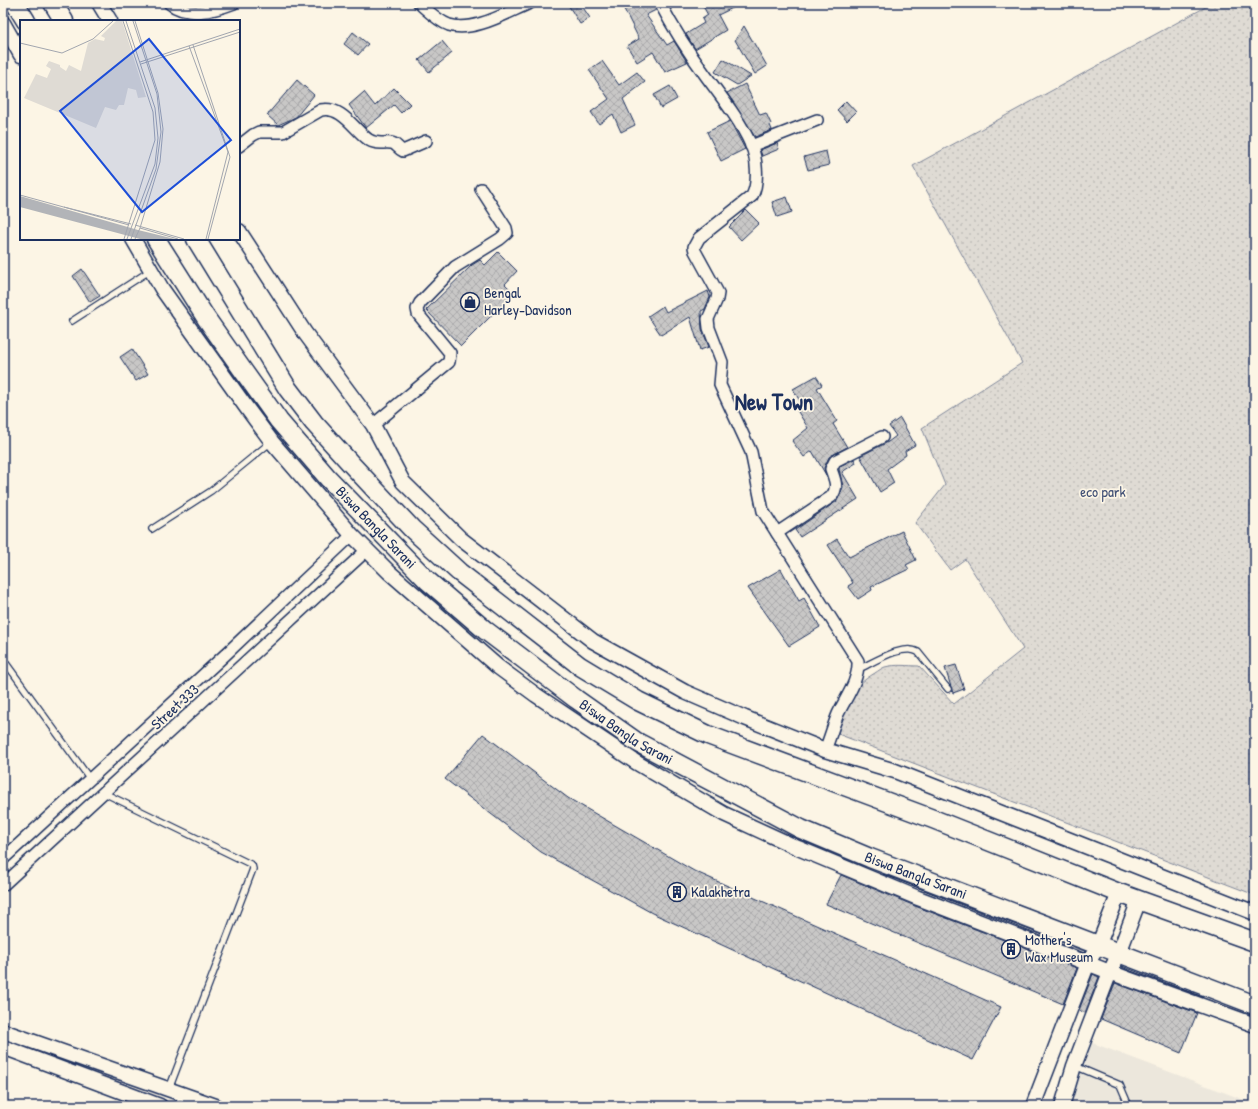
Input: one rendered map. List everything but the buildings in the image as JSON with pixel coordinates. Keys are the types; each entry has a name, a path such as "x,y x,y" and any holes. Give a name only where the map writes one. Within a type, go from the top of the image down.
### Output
{"main road":[{"path":"14,3 25,20"},
{"path":"53,3 63,20"},
{"name":"Biswa Bangla Sarani","path":"157,240 206,318 279,421 328,478 428,581 485,630 576,699 637,742 801,830 1098,946 1255,1005"},
{"name":"Biswa Bangla Sarani","path":"197,240 288,389 318,428 412,529 459,572 580,666 638,701 708,735 933,819 1119,893 1255,942"}],"street":[{"path":"99,3 109,20"},
{"path":"169,3 187,12 200,12 234,3"},
{"path":"419,3 439,20 458,27 487,21 530,3"},
{"path":"660,3 699,66 729,108 751,146 755,170 756,190 752,196 699,238 694,247 718,293 717,299 708,319 709,328 722,362 720,385 751,452 763,511 858,661 859,669 854,683 838,715 825,750"},
{"path":"3,24 20,53"},
{"path":"240,145 259,132 283,132 321,110 328,109 343,116 369,140 375,143 392,143 403,151 426,141"},
{"path":"751,146 816,120"},
{"path":"374,425 449,362 450,352 418,314 418,309 420,303 455,267 507,233 506,228 481,189"},
{"path":"240,233 305,334 374,425 403,482 462,539 593,641 685,692 825,750 895,772 1255,913"},
{"path":"134,240 162,289 272,442 352,535 498,667 536,696 637,764 724,814 798,848 918,898 1110,972 1255,1025"},
{"path":"777,533 831,497 836,491 837,486 831,469 835,461 882,437"},
{"name":"Street 333","path":"3,859 225,655 352,535"},
{"name":"Street 333","path":"3,886 367,550"},
{"path":"1033,1106 1088,963 1098,946 1119,893"},
{"path":"1062,1106 1074,1066 1139,900"},
{"path":"3,1031 216,1106"},
{"path":"3,1047 160,1106"}],"lane":[{"path":"72,321 151,270"},
{"path":"152,529 211,491 272,442"},
{"path":"859,669 899,651 912,648 918,652 948,689"},
{"path":"3,659 90,779"},
{"path":"104,793 252,865 253,869 168,1089"},
{"path":"1074,1066 1120,1084 1129,1106"}],"shaded area":[{"path":"1090,1042 1255,1104 1255,1106 1065,1106"}],"green space":[{"name":"eco park","path":"1213,3 1255,3 1255,895 838,734 849,699 859,685 884,667 898,665 919,666 954,704 1023,649 965,559 950,570 915,523 945,485 922,428 1022,363 913,166"}],"place":[{"name":"Bengal Harley-Davidson","path":"470,302"},
{"name":"Kalakhetra","path":"677,892"},
{"name":"Mother's Wax Museum","path":"1011,949"}],"district":[{"name":"New Town","path":"774,402"}]}
